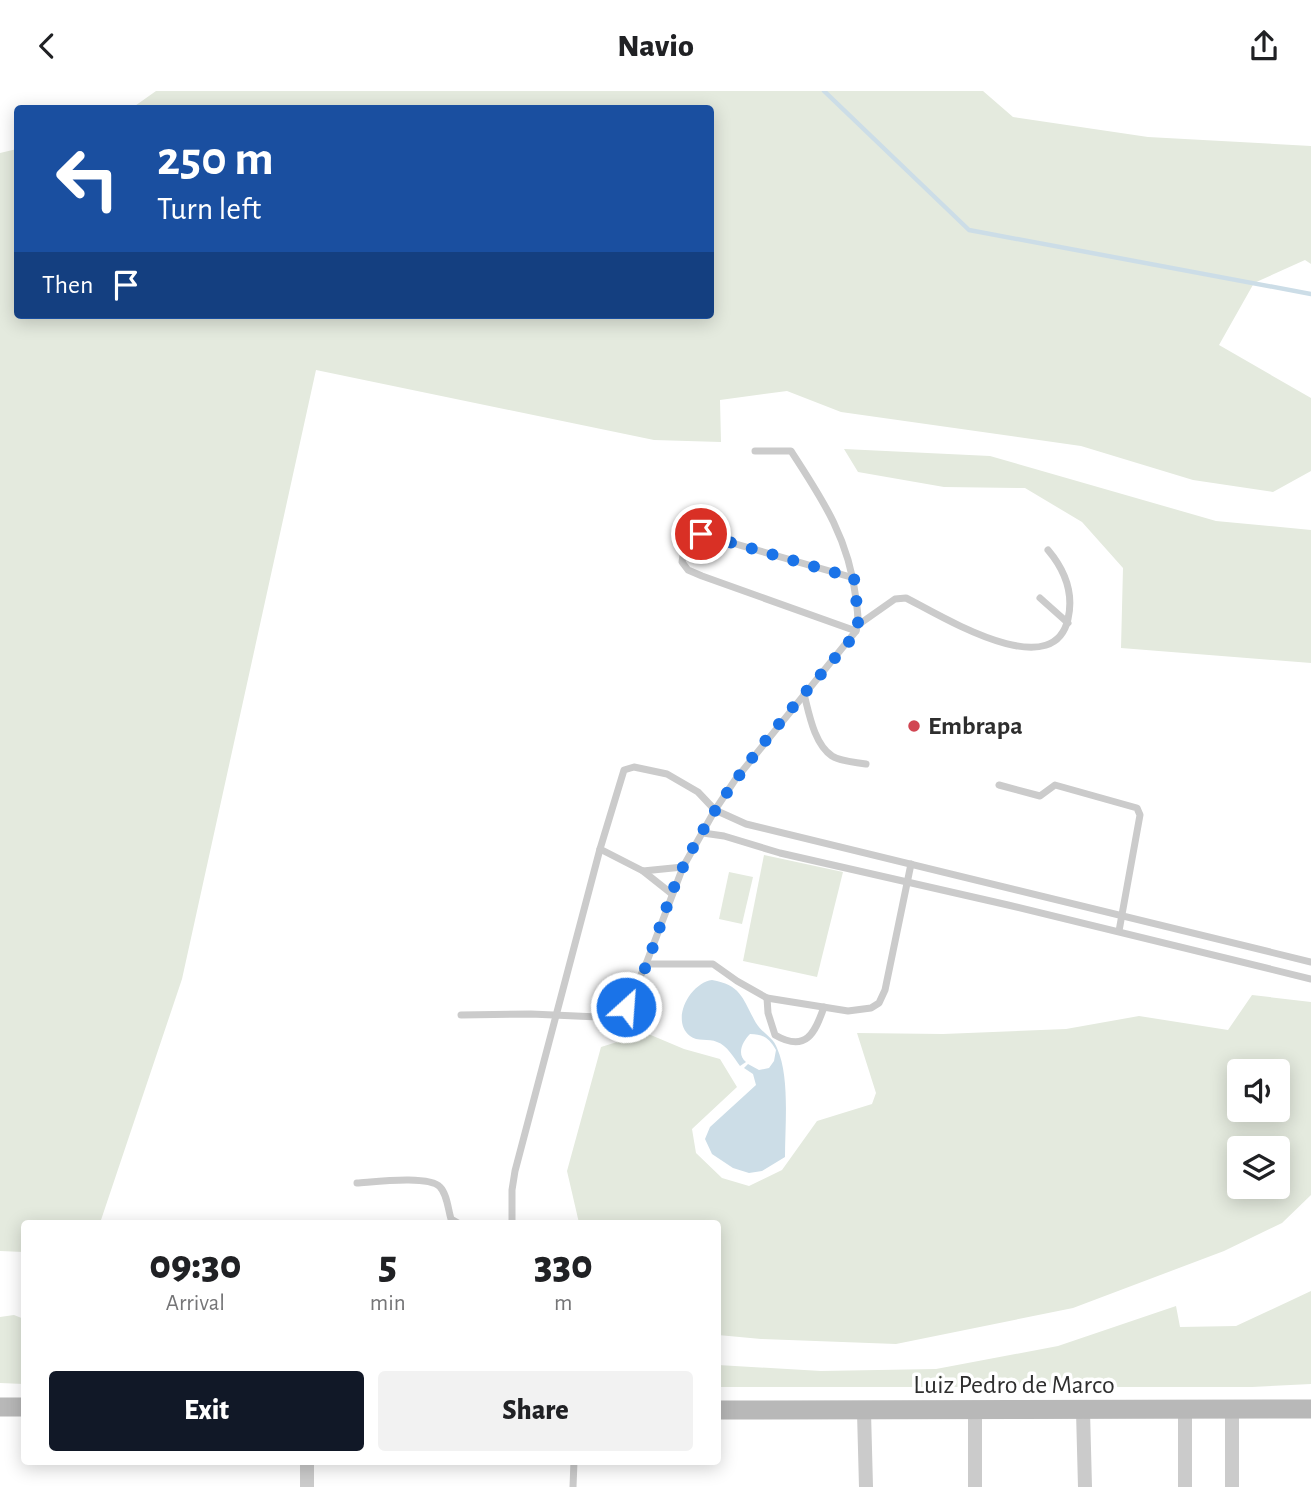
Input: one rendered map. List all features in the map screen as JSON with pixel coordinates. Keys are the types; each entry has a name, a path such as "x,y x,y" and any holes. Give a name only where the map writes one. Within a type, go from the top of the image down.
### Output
{"main road":[{"path":"0,1407 21,1407"},
{"name":"Luiz Pedro de Marco","path":"721,1410 864,1412 1311,1409"}],"street":[{"path":"1185,1410 1185,1487"},
{"path":"1232,1410 1232,1487"},
{"path":"975,1411 975,1487"},
{"path":"1083,1411 1085,1487"},
{"path":"864,1412 866,1487"},
{"path":"307,1465 307,1487"}],"lane":[{"path":"755,451 791,451 837,527 854,578 857,628"},
{"path":"854,578 701,534 691,535 686,540 682,562 688,570 702,576 857,628"},
{"path":"461,1015 598,1017 616,1013 626,1007 646,964 683,867 715,810 735,780 857,628 895,599 906,597 994,641 1018,647 1056,643 1068,623 1069,600 1062,566 1048,549"},
{"path":"1040,598 1068,623"},
{"path":"804,694 822,746 829,754 840,760 866,764"},
{"path":"512,1220 512,1190 516,1171 556,1016 621,777 624,770 630,768 667,774 686,783 715,810 746,824 1311,961"},
{"path":"999,785 1040,796 1055,785 1137,808 1140,815 1119,931"},
{"path":"742,841 746,824"},
{"path":"702,833 1311,979"},
{"path":"600,849 643,871 672,894"},
{"path":"646,964 713,964 767,998 848,1011 872,1008 883,998 911,864"},
{"path":"643,871 683,867"},
{"path":"1008,905 1012,888"},
{"path":"767,998 768,1013 775,1035 799,1042 815,1031 824,1007"},
{"path":"357,1183 417,1181 436,1184 442,1188 453,1220"},
{"path":"573,1487 574,1465"}],"shaded area":[{"path":"156,91 983,91 1013,117 1148,137 1311,146 1311,264 1305,260 1254,283 1219,345 1311,398 1311,471 1273,492 1193,480 1081,446 841,412 787,391 720,400 721,442 654,440 316,370 182,979 101,1220 21,1220 21,1252 0,1251 0,153 14,150 14,319 714,319 714,105 136,105"},
{"path":"844,449 990,456 1216,521 1311,530 1311,663 1121,648 1123,568 1082,522 1025,488 944,487 858,472"},
{"path":"764,855 843,872 817,977 743,961"},
{"path":"729,872 753,877 742,924 719,919"},
{"path":"712,980 736,990 758,1026 775,1044 781,1060 786,1101 785,1157 762,1171 749,1173 733,1168 712,1154 705,1139 710,1127 756,1085 753,1074 744,1068 748,1064 759,1070 769,1068 774,1061 776,1050 765,1037 750,1034 741,1051 746,1062 740,1066 721,1044 690,1036 682,1021 685,1003 696,988"},
{"path":"1252,995 1311,1002 1311,1195 1282,1223 1224,1251 1073,1308 896,1344 721,1335 721,1220 578,1220 567,1171 601,1047 646,1033 684,1049 720,1059 737,1087 692,1129 696,1153 722,1178 749,1186 782,1170 817,1121 872,1104 876,1093 857,1033 943,1034 1066,1029 1139,1016 1228,1030"},
{"path":"1311,1291 1311,1384 1252,1387 721,1387 721,1365 821,1371 936,1369 1058,1346 1176,1306 1180,1327 1236,1326"},
{"path":"14,1315 21,1318 21,1384 0,1383 0,1317"}],"waterway":[{"path":"824,91 969,230 1311,294"}],"place":[{"name":"Embrapa","path":"914,726"}],"route":[{"path":"626,1007 646,964 683,867 715,810 735,780 853,637 858,625 854,578 701,534"}]}
